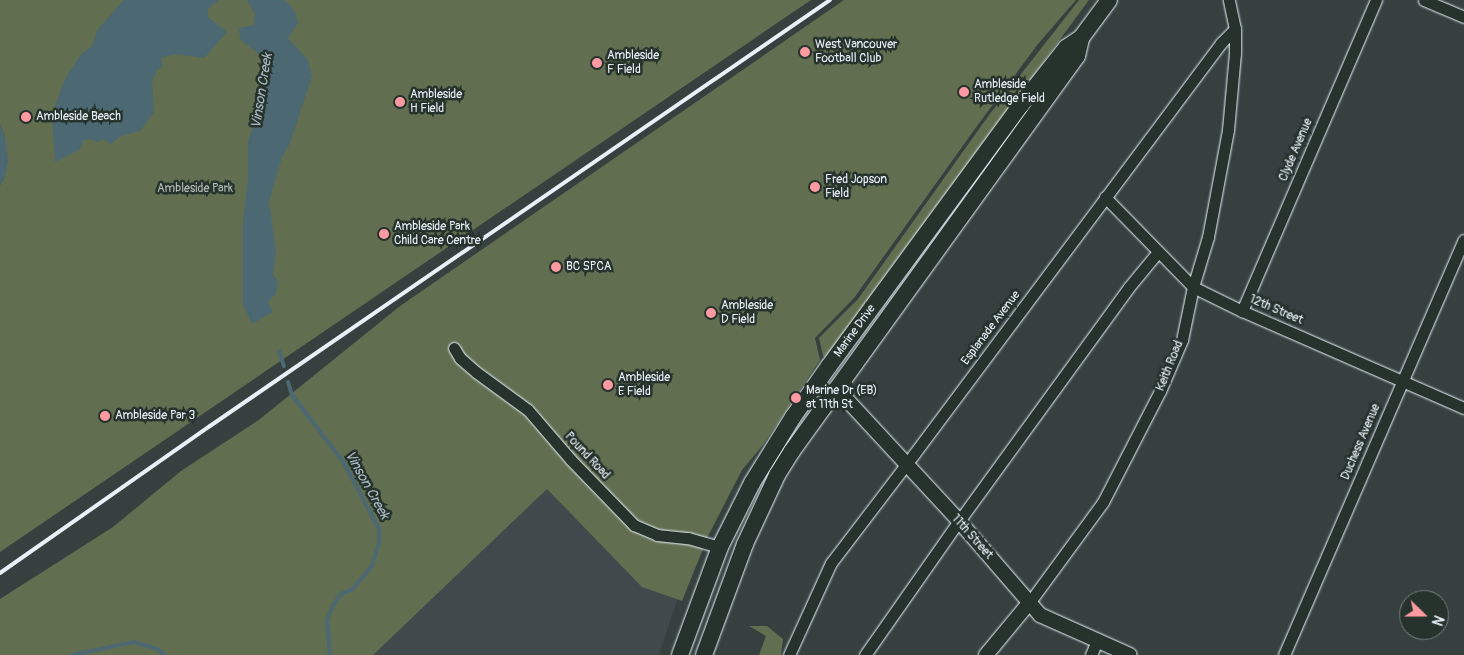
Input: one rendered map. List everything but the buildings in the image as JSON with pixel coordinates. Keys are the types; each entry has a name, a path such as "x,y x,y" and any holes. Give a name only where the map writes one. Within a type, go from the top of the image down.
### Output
{"main road":[{"name":"Marine Drive","path":"680,655 720,547 752,483 829,366 1021,105 1066,48 1081,38 1108,0"},
{"name":"Marine Drive","path":"704,655 734,570 777,475 836,388 1072,64 1077,56 1081,38"},
{"path":"720,547 734,570"}],"street":[{"name":"Keith Road","path":"986,655 1030,603 1087,528 1117,476 1160,391 1182,340 1193,287 1208,237 1228,130 1234,79 1235,30 1229,0"},
{"name":"Clyde Avenue","path":"1242,311 1376,0"},
{"path":"1424,0 1464,17"},
{"name":"Esplanade Avenue","path":"789,655 830,563 907,464 1221,43 1235,30"},
{"name":"12th Street","path":"1105,197 1193,287 1242,311 1464,408"},
{"name":"Duchess Avenue","path":"1284,655 1464,240"},
{"path":"865,655 959,521 1129,287 1158,252"},
{"name":"Pound Road","path":"454,348 460,358 476,372 528,410 571,460 634,525 657,535 688,538 720,547"},
{"name":"11th Street","path":"836,388 959,521 1040,614 1130,655"},
{"path":"1091,655 1097,641"}],"shaded area":[{"path":"553,474 678,597 659,655 348,655"}],"green space":[{"name":"Ambleside Park","path":"0,0 811,0 0,552 0,185 5,176 5,138 0,124"},
{"path":"844,0 1076,0 1038,44 854,298 815,338 820,360 763,445 742,470 702,548 682,601 642,587 547,489 373,655 0,655 0,599 113,527 181,471 260,419 400,306"},
{"path":"1079,0 1089,0 826,358 823,356 819,338 858,299 989,115"},
{"path":"749,626 767,626 783,639 781,655 759,655 766,636"}],"water":[{"path":"124,0 219,0 208,9 208,17 227,32 204,58 175,54 161,58 163,66 157,70 152,81 154,112 140,131 121,136 111,144 103,139 97,142 91,139 84,140 80,149 55,162 52,114 66,77 82,53 92,46 98,29"},
{"path":"247,0 283,0 290,5 295,12 298,23 288,38 308,60 312,76 290,143 281,160 269,202 276,250 273,275 278,281 276,293 268,302 273,312 252,324 243,304 243,219 248,179 248,142 266,84 265,67 260,55 240,39 239,28 254,25 255,14"},
{"path":"0,124 5,138 8,161 5,176 0,185"}],"waterway":[{"name":"Vinson Creek","path":"279,351 284,366"},
{"name":"Vinson Creek","path":"288,382 292,395 344,463 379,529 379,542 372,566 353,589 341,594 327,620 330,655"},
{"name":"Vinson Creek","path":"72,655 134,642 157,649 165,655"}],"railway":[{"path":"0,573 210,426 830,0"}],"place":[{"name":"West Vancouver Football Club","path":"805,52"},
{"name":"Ambleside F Field","path":"597,63"},
{"name":"Ambleside Rutledge Field","path":"964,92"},
{"name":"Ambleside H Field","path":"400,102"},
{"name":"Ambleside Beach","path":"26,117"},
{"name":"Fred Jopson Field","path":"815,187"},
{"name":"Ambleside Park Child Care Centre","path":"384,234"},
{"name":"BC SPCA","path":"556,267"},
{"name":"Ambleside D Field","path":"711,313"},
{"name":"Ambleside E Field","path":"608,385"},
{"name":"Marine Dr (EB) at 11th St","path":"796,398"},
{"name":"Ambleside Par 3","path":"105,416"}]}
